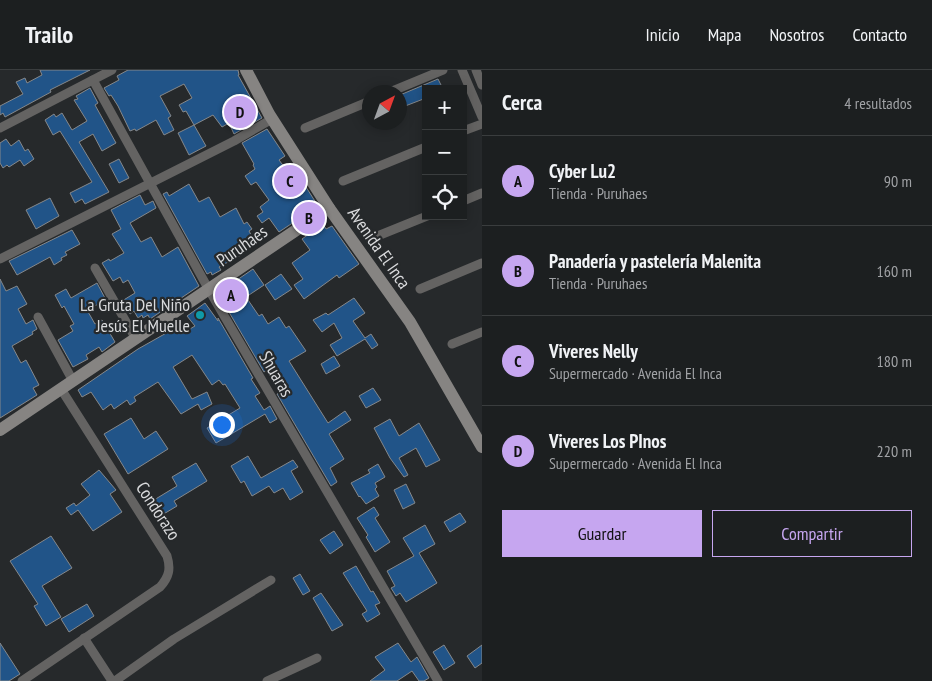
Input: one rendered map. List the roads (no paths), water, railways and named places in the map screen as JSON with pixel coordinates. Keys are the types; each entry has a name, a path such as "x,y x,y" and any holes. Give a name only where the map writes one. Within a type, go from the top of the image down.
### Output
{"street":[{"path":"0,128 112,70"},
{"name":"Avenida El Inca","path":"246,70 272,119 328,208 410,322 482,447"},
{"path":"407,85 443,70"},
{"path":"462,70 482,117"},
{"path":"476,70 482,85"},
{"name":"Shuaras","path":"93,80 209,290 438,681"},
{"path":"305,128 362,104"},
{"path":"0,259 234,141 272,119"},
{"path":"466,130 482,124"},
{"path":"343,181 422,149"},
{"path":"467,199 482,193"},
{"name":"Puruhaes","path":"0,430 328,208"},
{"path":"380,236 422,218"},
{"path":"420,289 482,263"},
{"path":"95,268 136,339"},
{"path":"38,316 73,381"},
{"path":"452,344 482,332"},
{"name":"Condorazo","path":"22,681 160,587 166,581 169,573 170,564 167,556 61,389"},
{"path":"84,638 114,681 174,639 271,580"},
{"path":"267,681 317,658"}],"place":[{"name":"Viveres Los PInos","path":"240,112"},
{"name":"Viveres Nelly","path":"290,181"},
{"name":"Panadería y pastelería Malenita","path":"309,218"},
{"name":"Cyber Lu2","path":"231,295"},
{"name":"La Gruta Del Niño Jesús El Muelle","path":"200,315"}]}
